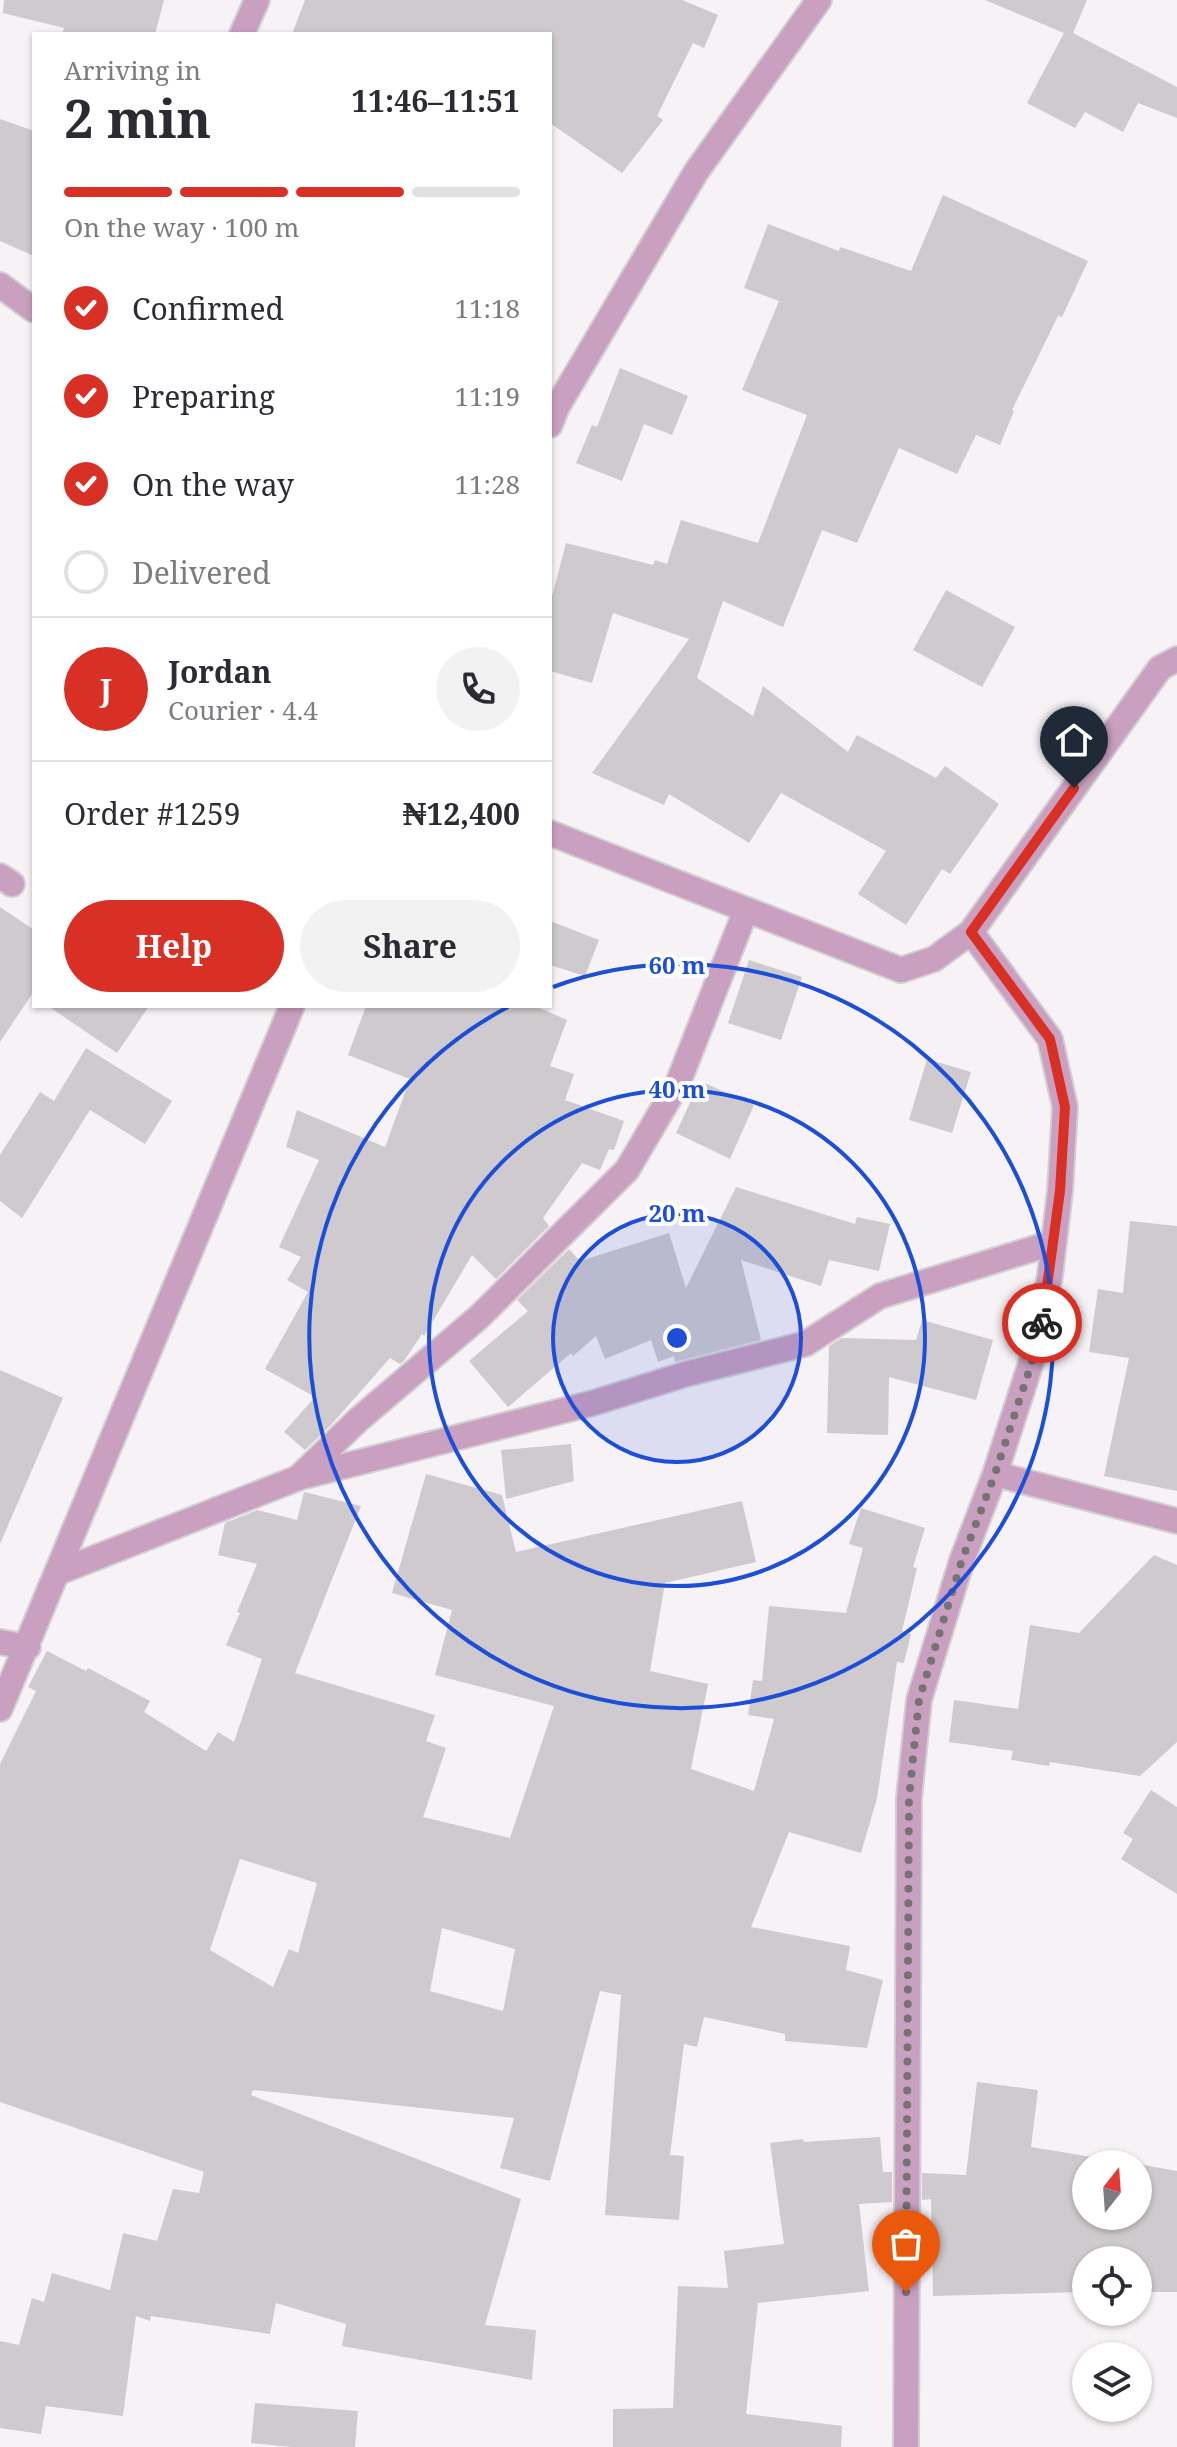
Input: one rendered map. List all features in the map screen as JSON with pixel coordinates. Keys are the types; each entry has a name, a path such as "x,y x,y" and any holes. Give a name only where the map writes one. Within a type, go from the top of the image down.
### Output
{"street":[{"path":"243,32 257,0"},
{"path":"552,420 696,172 813,2"},
{"path":"0,285 32,309"},
{"path":"552,834 901,970 934,959 971,932 1160,668 1177,659"},
{"path":"298,1478 358,1420 479,1317 627,1170 678,1083 746,910"},
{"path":"906,2447 909,1798 919,1700 962,1560 995,1474 1038,1341 1060,1191 1065,1107 1050,1039 971,932"},
{"path":"0,1709 291,1008"},
{"path":"59,1572 298,1478 593,1403 686,1374 805,1344 880,1296 1052,1243"},
{"path":"995,1474 1177,1521"},
{"path":"0,1642 28,1647"}],"building":[{"path":"4,0 164,0 156,32 63,32 64,28 3,13"},
{"path":"305,0 682,0 718,15 704,48 693,43 657,116 663,120 622,173 552,124 552,32 293,32"},
{"path":"985,0 1087,0 1073,33 1177,87 1177,118 1138,103 1123,132 1085,112 1075,128 1027,103 1064,33"},
{"path":"0,119 32,130 32,255 0,241"},
{"path":"943,195 1088,261 1012,410 1000,445 976,435 957,474 899,448 857,543 822,530 783,627 723,601 697,678 753,716 763,686 848,752 857,735 936,778 945,766 999,804 950,874 942,869 906,925 858,894 886,851 781,793 749,843 669,794 664,805 592,773 689,639 613,613 592,683 552,672 552,596 566,543 653,565 655,560 667,564 681,520 758,543 807,415 742,390 779,301 744,288 768,224 839,251 840,247 911,271"},
{"path":"620,368 688,396 672,435 644,424 622,481 576,463 592,425 597,427"},
{"path":"946,590 1015,627 982,687 913,650"},
{"path":"0,907 32,929 32,994 0,1042"},
{"path":"552,922 599,940 585,976 552,966"},
{"path":"749,960 802,977 781,1040 728,1023"},
{"path":"51,1008 148,1008 117,1053"},
{"path":"365,1008 540,1008 567,1020 550,1066 574,1074 565,1100 624,1121 614,1150 609,1149 600,1170 582,1163 543,1218 549,1226 496,1279 472,1255 424,1336 422,1334 404,1361 400,1364 390,1358 305,1450 284,1432 315,1397 265,1369 308,1292 287,1280 301,1257 279,1247 319,1160 286,1147 297,1110 385,1147 410,1079 348,1055"},
{"path":"86,1048 172,1101 145,1144 90,1110 22,1218 0,1201 0,1155 40,1092 54,1101"},
{"path":"927,1059 971,1072 952,1133 909,1120"},
{"path":"700,1081 754,1105 730,1159 676,1133"},
{"path":"736,1187 855,1224 857,1217 890,1224 879,1271 829,1260 821,1286 741,1260 761,1340 675,1362 674,1356 658,1362 651,1340 605,1359 596,1336 573,1356 571,1353 508,1407 469,1361 528,1311 517,1300 569,1249 580,1261 669,1233 686,1288"},
{"path":"1130,1221 1177,1226 1177,1491 1104,1476 1129,1358 1089,1352 1098,1289 1123,1293"},
{"path":"922,1320 993,1340 976,1400 889,1377 888,1435 827,1433 829,1346 842,1338 916,1340"},
{"path":"0,1370 63,1398 0,1544"},
{"path":"571,1444 574,1481 506,1499 501,1450"},
{"path":"426,1474 502,1495 516,1552 742,1501 756,1562 665,1583 650,1671 708,1684 691,1769 754,1791 774,1719 748,1715 753,1680 762,1681 769,1606 846,1613 863,1548 849,1544 861,1508 925,1528 913,1567 917,1568 902,1631 911,1634 904,1663 897,1662 877,1798 861,1853 789,1832 751,1927 850,1946 846,1970 883,1980 867,2048 785,2041 785,2034 704,2017 697,2047 684,2044 670,2155 684,2156 679,2220 605,2215 621,1995 600,1991 550,2181 500,2168 514,2118 253,2090 251,2095 521,2199 485,2325 536,2330 532,2380 342,2346 346,2324 276,2303 270,2334 151,2316 150,2321 136,2316 123,2416 46,2406 41,2434 0,2428 0,2341 19,2345 32,2298 44,2302 52,2273 110,2290 123,2233 157,2241 173,2189 199,2193 204,2172 0,2102 0,1764 36,1691 28,1687 47,1651 86,1671 88,1668 150,1701 144,1712 206,1751 218,1732 234,1742 262,1659 226,1645 257,1564 218,1555 225,1523 257,1510 297,1520 304,1492 361,1506 295,1673 435,1715 426,1741 446,1748 423,1817 510,1838 554,1706 435,1675 452,1610 392,1593","holes":["240,1859 317,1883 298,1953 289,1949 273,1987 210,1950","442,1928 515,1949 503,2011 430,1991"]},
{"path":"1154,1555 1177,1565 1177,1742 1140,1776 1050,1762 1049,1766 1011,1760 1013,1751 949,1742 954,1700 1018,1709 1030,1625 1079,1633"},
{"path":"1151,1790 1177,1807 1177,1894 1121,1859 1133,1839 1123,1833"},
{"path":"977,2082 1038,2090 1031,2147 1072,2154 1072,2230 1152,2230 1152,2167 1177,2171 1177,2292 1152,2292 1152,2246 1072,2246 1072,2292 933,2296 931,2199 922,2200 922,2173 966,2175"},
{"path":"880,2137 883,2172 892,2172 892,2202 859,2204 869,2291 758,2303 746,2414 842,2426 841,2447 613,2447 613,2409 673,2408 678,2286 728,2288 724,2251 784,2244 770,2143"},
{"path":"255,2403 358,2411 355,2447 291,2447 251,2443"}],"way so far":[{"path":"906,2292 909,1798 919,1700 962,1560 1030,1368 1042,1323"}],"route":[{"path":"1042,1323 1060,1191 1065,1107 1050,1039 971,932 1074,788"}]}
